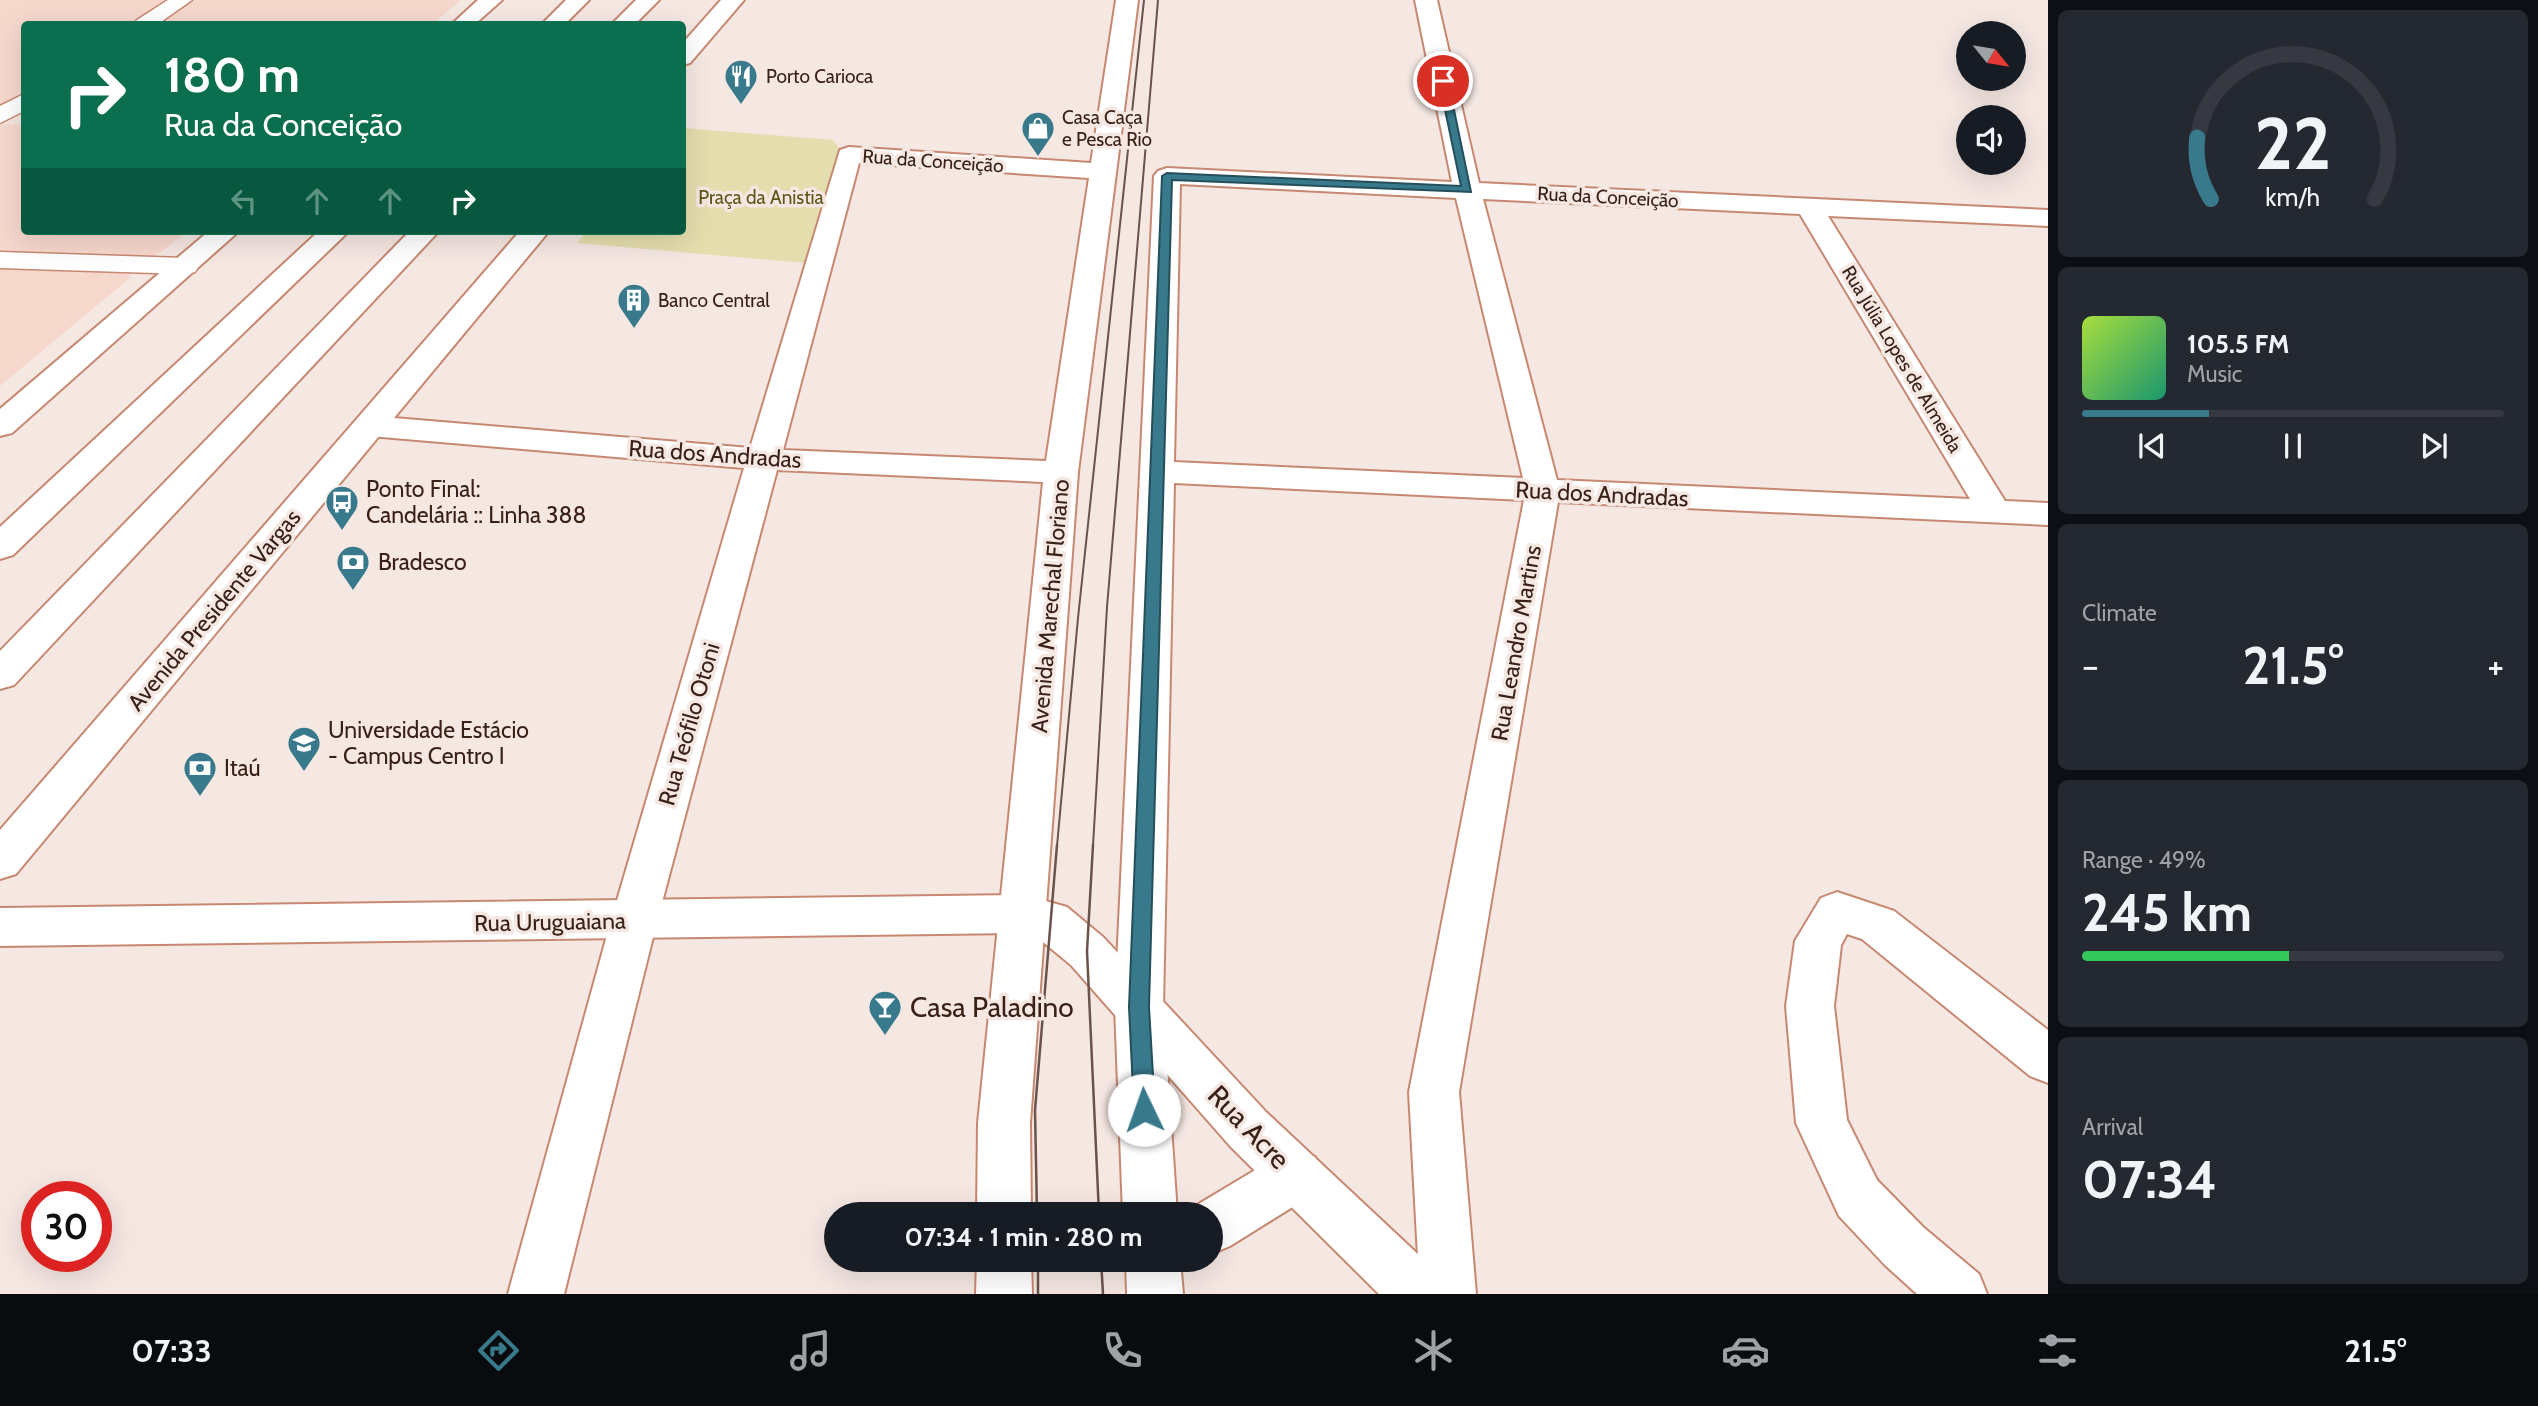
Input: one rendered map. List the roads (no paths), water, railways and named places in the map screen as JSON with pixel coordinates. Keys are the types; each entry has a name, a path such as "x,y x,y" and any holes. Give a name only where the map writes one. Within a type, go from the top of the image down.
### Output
{"street":[{"path":"149,21 182,0"},
{"path":"466,21 491,0"},
{"path":"556,21 578,0"},
{"path":"626,21 648,0"},
{"path":"686,53 733,0"},
{"name":"Avenida Marechal Floriano","path":"1004,1202 1004,1123 1061,472 1127,0"},
{"name":"Rua Leandro Martins","path":"1426,0 1467,190 1543,491 1434,1093 1448,1294"},
{"path":"0,118 21,103"},
{"path":"0,118 21,121"},
{"name":"Rua da Conceição","path":"849,155 1102,171"},
{"name":"Rua Teófilo Otoni","path":"536,1294 634,921 849,155"},
{"name":"Rua da Conceição","path":"1157,472 1167,176 2048,218"},
{"name":"Rua Júlia Lopes de Almeida","path":"1809,207 1994,511"},
{"path":"0,426 220,235"},
{"path":"0,547 331,235"},
{"path":"0,675 421,235"},
{"name":"Avenida Presidente Vargas","path":"0,860 532,235"},
{"path":"0,260 185,266"},
{"name":"Rua dos Andradas","path":"370,426 763,459 1061,472"},
{"path":"1151,1202 1139,1007 1157,472"},
{"name":"Rua dos Andradas","path":"1157,472 2048,514"},
{"path":"1959,1294 1904,1246 1858,1198 1822,1123 1810,1006 1818,941 1837,911 1878,925 2048,1060"},
{"name":"Rua Uruguaiana","path":"0,927 1024,914 1051,920 1087,951"},
{"name":"Rua Acre","path":"1087,951 1225,1104 1419,1294"},
{"path":"1223,1220 1296,1175"},
{"path":"1004,1272 1004,1294"}],"tram line":[{"path":"1057,846 1078,618 1144,0"},
{"path":"1093,846 1107,607 1158,0"},
{"path":"1037,1202 1035,1110 1057,845"},
{"path":"1093,845 1087,951 1098,1202"},
{"path":"1038,1272 1038,1294"},
{"path":"1102,1272 1103,1294"}],"place":[{"name":"Porto Carioca","path":"741,106"},
{"name":"Casa Caça e Pesca Rio","path":"1038,158"},
{"name":"Banco Central","path":"634,330"},
{"name":"Ponto Final: Candelária :: Linha 388","path":"342,532"},
{"name":"Bradesco","path":"353,592"},
{"name":"Universidade Estácio - Campus Centro I","path":"304,773"},
{"name":"Itaú","path":"200,798"},
{"name":"Casa Paladino","path":"885,1037"}],"park label":[{"name":"Praça da Anistia","path":"761,197"}]}
